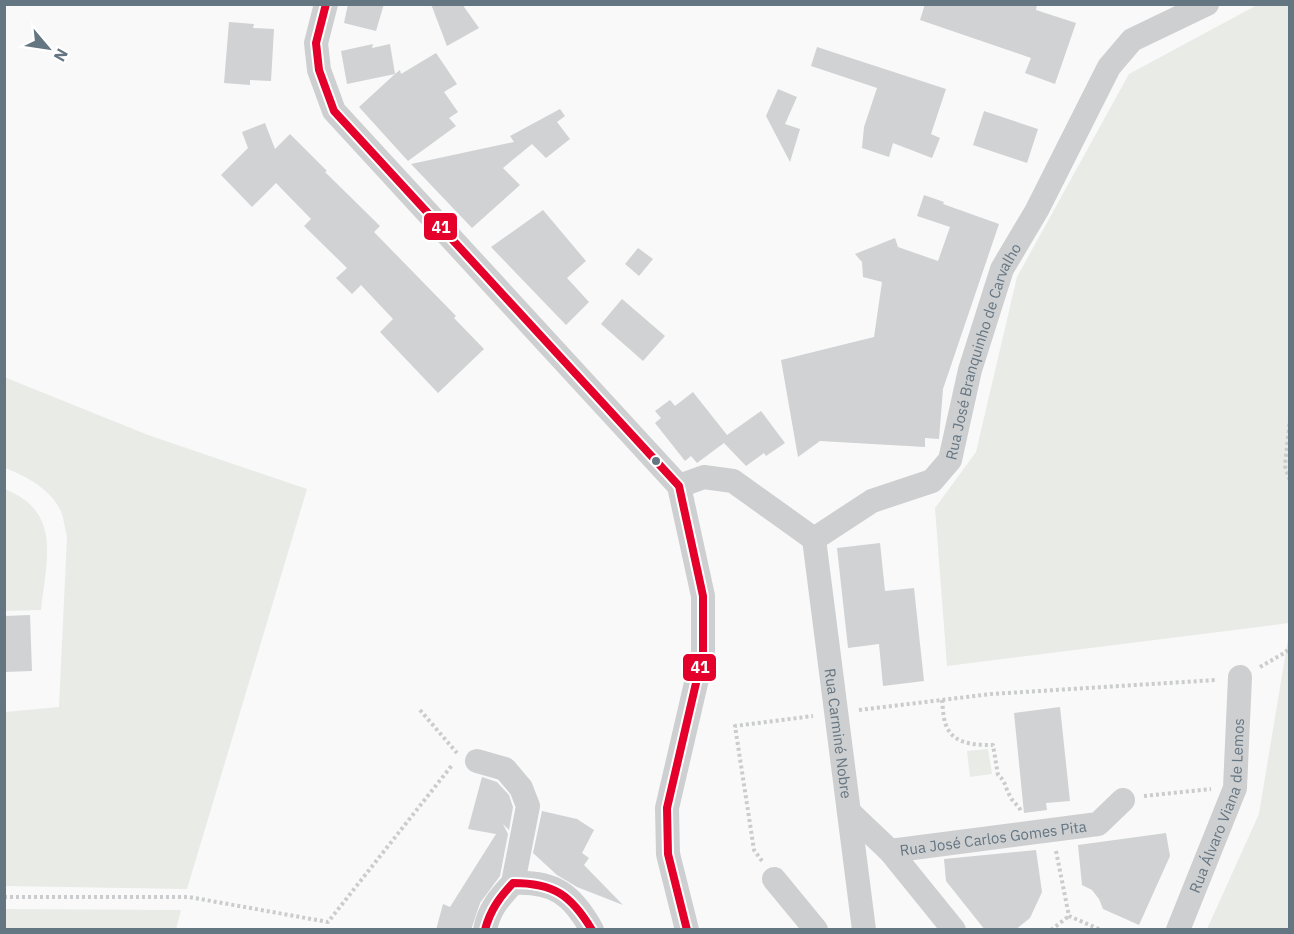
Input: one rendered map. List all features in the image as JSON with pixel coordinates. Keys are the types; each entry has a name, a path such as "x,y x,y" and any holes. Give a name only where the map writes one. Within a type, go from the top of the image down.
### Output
{"street":[{"path":"326,4 316,43 319,70 334,111 679,486 703,596 703,653 667,808 668,854 687,930"},
{"name":"Rua José Branquinho de Carvalho","path":"814,538 872,501 932,481 950,460 970,370 1002,269 1037,210 1109,67 1132,40 1207,4"},
{"path":"679,486 704,477 733,481 814,538"},
{"name":"Rua Carminé Nobre","path":"814,538 864,930"},
{"name":"Rua Álvaro Viana de Lemos","path":"1178,930 1236,788 1240,677"},
{"path":"477,762 505,769 521,788 528,806 513,884 490,911 485,930"},
{"name":"Rua José Carlos Gomes Pita","path":"890,851 1098,824 1123,800"},
{"path":"849,812 890,851 954,930"},
{"path":"774,879 816,930"},
{"path":"513,884 531,882 548,886 562,893 579,906 592,930"}],"path":[{"path":"1290,418 1285,466 1290,481"},
{"path":"882,706 991,694 1178,684 1240,677 1286,652 1290,646"},
{"path":"942,700 946,726 955,736 969,745 993,745 998,775 1004,779 1010,798 1021,808 1024,834"},
{"path":"4,897 189,897 328,922 459,756 420,710"},
{"path":"774,879 754,850 735,726 836,714"},
{"path":"1157,794 1203,789"},
{"path":"1052,830 1070,916"},
{"path":"1052,930 1070,916"},
{"path":"1070,916 1101,930"}],"shaded area":[{"path":"1259,4 1289,5 1289,623 947,666 935,508 976,452 1017,277 1129,74"},
{"path":"4,377 148,435 307,489 187,889 5,886 5,712 59,707 67,537 58,505 46,491 22,475 5,468"},
{"path":"4,489 23,499 35,510 43,524 47,556 41,610 5,611"},
{"path":"1289,633 1289,929 1207,929 1259,814"},
{"path":"988,749 992,774 970,777 967,751"},
{"path":"5,909 181,910 176,929 5,930"}],"building":[{"path":"348,4 384,4 376,31 344,23"},
{"path":"431,4 462,4 479,28 447,46"},
{"path":"925,4 1037,4 1036,10 1076,23 1055,84 1025,73 1031,58 920,20"},
{"path":"229,22 254,24 253,28 274,29 271,81 250,80 250,85 224,83"},
{"path":"373,44 372,48 390,44 395,74 347,84 341,51"},
{"path":"817,47 946,89 931,134 940,138 932,158 893,143 889,157 862,148 864,127 877,88 811,66"},
{"path":"436,53 457,84 444,92 458,112 449,118 456,126 408,161 359,107 400,70 401,74"},
{"path":"778,89 797,97 785,124 800,129 790,162 766,116"},
{"path":"560,109 565,116 557,122 570,139 546,158 532,144 503,168 520,185 472,228 411,164 514,142 510,136"},
{"path":"984,111 1038,129 1027,163 973,145"},
{"path":"265,123 275,149 290,134 327,171 325,172 380,226 374,232 456,316 454,318 484,349 438,393 380,332 393,319 361,285 352,294 336,278 347,268 304,226 311,219 276,183 252,207 221,175 248,148 242,132"},
{"path":"924,195 999,224 943,389 939,439 925,438 925,447 820,441 798,457 781,360 874,337 882,282 863,277 862,262 855,254 895,238 898,247 938,261 950,227 917,216"},
{"path":"543,210 586,261 567,278 589,302 566,325 491,247"},
{"path":"638,248 653,259 639,276 625,264"},
{"path":"622,299 665,336 643,361 601,324"},
{"path":"693,392 727,435 761,411 785,443 766,456 764,453 746,466 724,443 697,463 691,456 685,461 655,423 661,418 655,411 670,400 675,406"},
{"path":"880,543 885,591 914,588 924,681 883,686 879,644 848,648 837,548"},
{"path":"30,615 32,671 4,672 4,616"},
{"path":"1060,707 1070,801 1046,803 1047,810 1024,813 1014,713"},
{"path":"482,777 497,782 509,795 513,807 509,830 503,824 508,834 500,876 480,903 471,930 436,930 443,904 450,907 496,834 468,829"},
{"path":"542,811 577,819 594,830 582,853 589,858 584,865 623,905 577,887 557,875 533,853"},
{"path":"1166,833 1170,856 1139,925 1103,909 1092,890 1082,885 1078,845"},
{"path":"1036,850 1042,892 1030,918 1015,930 985,930 946,881 944,859"}],"transit line":[{"name":"41","path":"326,4 316,43 319,70 334,111 679,486 703,596 703,653 667,808 668,854 687,930"},
{"name":"41","path":"485,930 496,904 513,883 540,885 560,893 577,908 592,930"}]}
